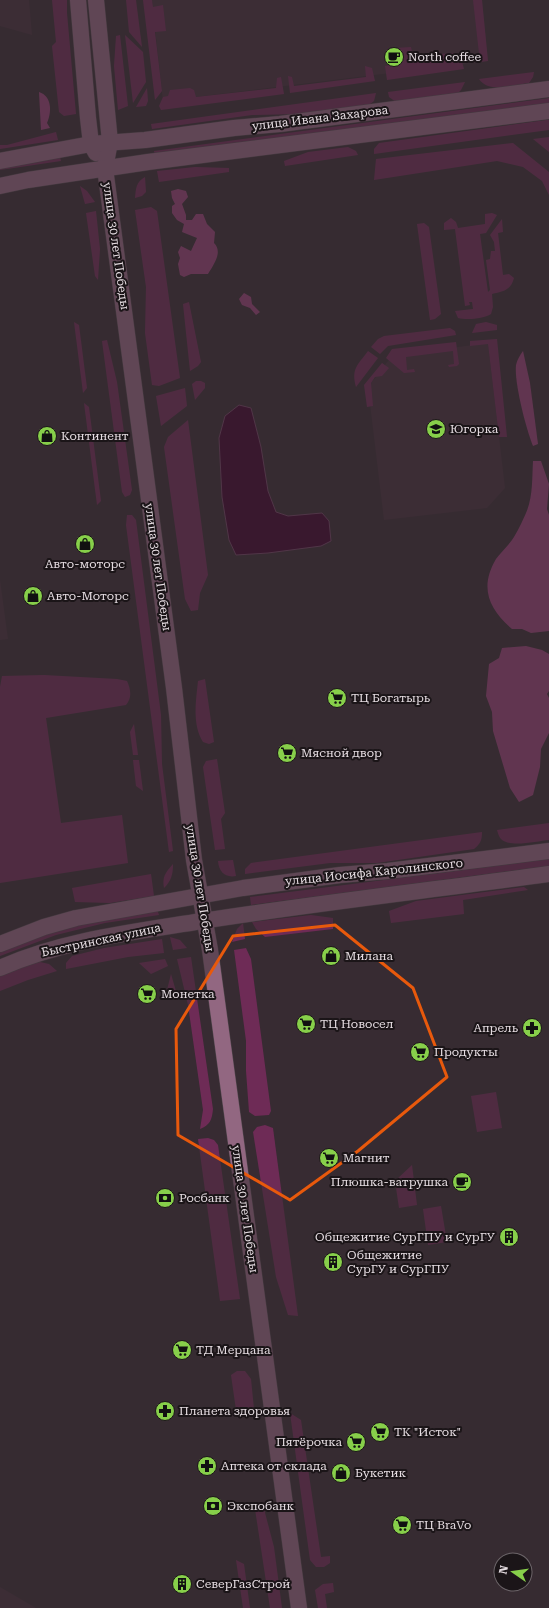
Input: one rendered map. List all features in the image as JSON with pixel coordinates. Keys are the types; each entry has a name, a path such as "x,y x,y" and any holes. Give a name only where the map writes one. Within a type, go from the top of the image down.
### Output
{"main road":[{"name":"улица 30 лет Победы","path":"78,0 91,144 105,168"},
{"name":"улица 30 лет Победы","path":"96,0 110,142 105,168 174,688 193,852 205,920 299,1608"},
{"name":"улица Ивана Захарова","path":"0,161 91,144 145,140 234,128 280,124 549,89"},
{"name":"улица Ивана Захарова","path":"0,186 105,168 549,111"},
{"name":"улица Иосифа Каролинского","path":"200,895 340,874 388,871 549,851"},
{"name":"улица Иосифа Каролинского","path":"205,920 549,874"},
{"name":"Быстринская улица","path":"0,944 44,927 76,918 200,895"},
{"name":"Быстринская улица","path":"0,968 21,958 80,943 121,934 205,920"}],"highlighted area":[{"path":"335,925 413,988 447,1077 358,1151 290,1200 178,1135 176,1029 233,936"}],"shaded area":[{"path":"0,0 29,0 32,35 0,26"},
{"path":"52,0 67,0 76,114 64,116 59,112 52,46 56,42"},
{"path":"126,0 136,0 142,47 129,32"},
{"path":"143,0 152,0 153,7 163,5 166,31 155,32 162,91 155,100"},
{"path":"152,0 482,0 488,61 163,101"},
{"path":"473,0 482,0 488,61 480,62"},
{"path":"120,35 128,106 118,110 114,66 116,36"},
{"path":"125,35 143,52 146,82 133,103"},
{"path":"411,47 413,56 454,53 461,58 464,69 387,80 385,66 397,63 395,48"},
{"path":"365,66 372,68 375,81 290,93 288,76 292,77 294,86 366,77"},
{"path":"534,72 529,83 509,87 489,86 483,84 479,79"},
{"path":"281,77 284,94 161,110 159,106 163,97 168,96 170,90 190,88 194,90 196,97 276,88 277,78"},
{"path":"465,82 457,94 396,102 389,97 388,92"},
{"path":"147,88 148,101 146,106 136,107"},
{"path":"39,92 46,97 50,105 50,114 47,123 50,128 41,130"},
{"path":"376,93 374,101 369,105 302,114 252,115 152,129 151,124"},
{"path":"549,98 549,103 155,156 154,151"},
{"path":"549,120 549,130 374,154 374,149 379,143"},
{"path":"56,132 58,140 0,149 0,145 7,145"},
{"path":"549,137 549,152 533,139"},
{"path":"513,143 549,172 549,195 542,181 523,167 497,161 374,180 376,159"},
{"path":"348,147 356,151 358,155 285,166 284,161 308,152"},
{"path":"60,157 61,161 0,170 0,167"},
{"path":"195,167 229,168 229,172 159,182 157,171"},
{"path":"145,177 146,192 142,196 135,198 138,183"},
{"path":"80,186 87,191 95,202 85,204"},
{"path":"178,189 186,191 188,197 182,204 186,215 186,220 192,220 196,214 203,214 207,224 215,232 214,243 217,247 218,254 208,274 191,274 184,277 180,275 178,264 180,258 178,252 181,246 191,251 197,238 182,232 184,224 177,220 172,213 172,206 175,204 171,191"},
{"path":"151,207 157,211 180,378 159,386 152,385 145,333 146,287 135,210"},
{"path":"96,211 100,249 98,280 95,276 86,213"},
{"path":"492,213 497,215 486,233 480,234 488,292 490,290 486,260 490,259 491,251 495,251 494,242 490,235 502,219 503,232 498,233 503,275 509,274 514,278 513,282 506,290 492,294 493,307 491,314 475,319 458,318 455,311 473,309 472,302 469,302 470,305 465,306 455,229 444,230 444,223 451,218 456,222 458,228 485,224 485,214"},
{"path":"424,223 429,227 441,314 435,319 430,320 417,224"},
{"path":"244,293 251,297 252,304 260,312 256,315 250,308 242,305 239,299"},
{"path":"189,302 201,362 190,371 183,304"},
{"path":"74,322 79,325 87,388 83,393"},
{"path":"486,322 497,325 497,330 472,333 476,324"},
{"path":"450,328 455,331 456,335 388,346 380,354 371,347 378,339 384,336"},
{"path":"497,339 507,437 499,437 488,344 470,346 470,341"},
{"path":"107,340 117,382 132,490 130,495 125,497 122,492 102,341"},
{"path":"456,342 459,364 457,366 449,367 448,365 454,364 453,351 406,357 407,370 414,369 415,372 404,373 386,358 392,349"},
{"name":"Югорка","path":"488,343 505,488 487,508 384,520 368,387 392,356"},
{"path":"368,351 378,358 356,387 354,375 356,367"},
{"path":"523,351 530,383 538,444 533,446 524,417 516,373 516,365"},
{"path":"382,363 389,368 382,376 375,377 371,383 373,406 367,407 364,385"},
{"path":"196,381 205,383 205,388 195,400 192,384"},
{"path":"185,388 187,406 161,426 156,396"},
{"path":"84,403 89,407 101,501 97,505"},
{"path":"239,405 251,408 261,447 268,491 276,512 288,516 322,513 329,521 331,541 321,546 268,553 236,555 229,540 222,497 219,438 225,416"},
{"path":"188,420 208,575 200,593 198,610 191,611 185,599 164,447 168,437"},
{"path":"533,461 541,461 549,484 547,509 549,515 549,631 531,633 522,629 512,629 497,614 489,597 488,579 496,559 514,537 526,513 532,488"},
{"path":"127,515 132,515 136,520 161,715 162,764 173,851 169,852 126,525"},
{"path":"0,580 8,639 0,640"},
{"path":"526,646 542,650 549,654 549,691 547,694 549,698 549,733 541,749 540,767 533,795 519,802 510,788 493,731 492,712 486,696 489,664 499,658 502,648"},
{"path":"44,675 117,679 127,681 130,694 126,705 46,718 61,823 122,815 128,863 0,883 0,687 2,676"},
{"path":"205,679 214,742 209,744 203,742 197,728 196,720 198,681"},
{"path":"134,724 138,755 133,755 130,732"},
{"path":"217,759 225,813 221,819 225,849 215,850 203,767 206,761"},
{"path":"133,760 139,760 143,791 136,786"},
{"path":"549,823 549,840 517,844 505,842 500,838 497,830"},
{"path":"482,832 482,838 478,846 474,849 377,863 330,863 245,874 245,869 251,863"},
{"path":"549,859 549,866 251,905 250,897"},
{"path":"233,860 236,876 226,875 221,871 218,861"},
{"path":"173,864 171,878 164,888 163,881 165,875"},
{"path":"151,874 154,896 110,903 75,902 72,888"},
{"path":"524,887 528,890 463,900 464,914 391,923 389,911 416,901"},
{"path":"157,909 159,915 105,923 56,935 0,956 0,952 54,931"},
{"path":"311,915 333,918 333,929 265,937 256,929 252,922"},
{"path":"243,923 245,939 232,942 237,929"},
{"path":"170,937 180,940 187,948 173,950"},
{"path":"162,939 164,953 128,957 66,969 66,963 72,956 104,948"},
{"path":"246,948 251,959 271,1111 269,1115 255,1116 249,1112 246,1071 246,1041 234,950"},
{"path":"191,957 213,1109 210,1122 200,1129 203,1110 188,1005 177,959"},
{"path":"165,959 168,966 151,974 139,963"},
{"path":"40,962 49,964 57,971 0,991 0,975 20,966"},
{"path":"171,974 178,998 167,990"},
{"path":"496,1092 502,1128 477,1132 471,1096"},
{"path":"265,1125 273,1128 298,1316 288,1315 276,1277 253,1132 257,1127"},
{"path":"208,1138 214,1140 218,1145 240,1299 220,1301 198,1139"},
{"path":"412,1165 417,1205 399,1208 395,1181"},
{"path":"441,1206 447,1242 428,1245 423,1209"},
{"path":"237,1371 245,1371 251,1379 254,1409 236,1410 231,1375"},
{"path":"290,1413 301,1420 321,1557 330,1556 330,1563 324,1567 316,1567 310,1560"},
{"path":"255,1509 264,1509 274,1547 282,1608 270,1608"},
{"path":"236,1560 244,1564 250,1608 243,1608"},
{"path":"333,1583 334,1592 325,1594 327,1608 318,1608 315,1590 323,1584"},
{"path":"0,1587 36,1608 0,1608"}],"place":[{"name":"North coffee","path":"394,57"},
{"name":"Югорка","path":"436,429"},
{"name":"Континент","path":"47,436"},
{"name":"Авто-моторс","path":"85,544"},
{"name":"Авто-Моторс","path":"33,596"},
{"name":"ТЦ Богатырь","path":"337,698"},
{"name":"Мясной двор","path":"287,753"},
{"name":"Милана","path":"331,956"},
{"name":"Монетка","path":"147,994"},
{"name":"ТЦ Новосел","path":"306,1024"},
{"name":"Апрель","path":"532,1028"},
{"name":"Продукты","path":"420,1052"},
{"name":"Магнит","path":"329,1158"},
{"name":"Плюшка-ватрушка","path":"462,1182"},
{"name":"Росбанк","path":"165,1198"},
{"name":"Общежитие СурГПУ и СурГУ","path":"509,1237"},
{"name":"Общежитие СурГУ и СурГПУ","path":"333,1262"},
{"name":"ТД Мерцана","path":"182,1350"},
{"name":"Планета здоровья","path":"165,1411"},
{"name":"ТК \"Исток\"","path":"380,1432"},
{"name":"Пятёрочка","path":"356,1442"},
{"name":"Аптека от склада","path":"207,1466"},
{"name":"Букетик","path":"341,1473"},
{"name":"Экспобанк","path":"213,1506"},
{"name":"ТЦ BraVo","path":"402,1525"},
{"name":"СеверГазСтрой","path":"182,1584"}]}
